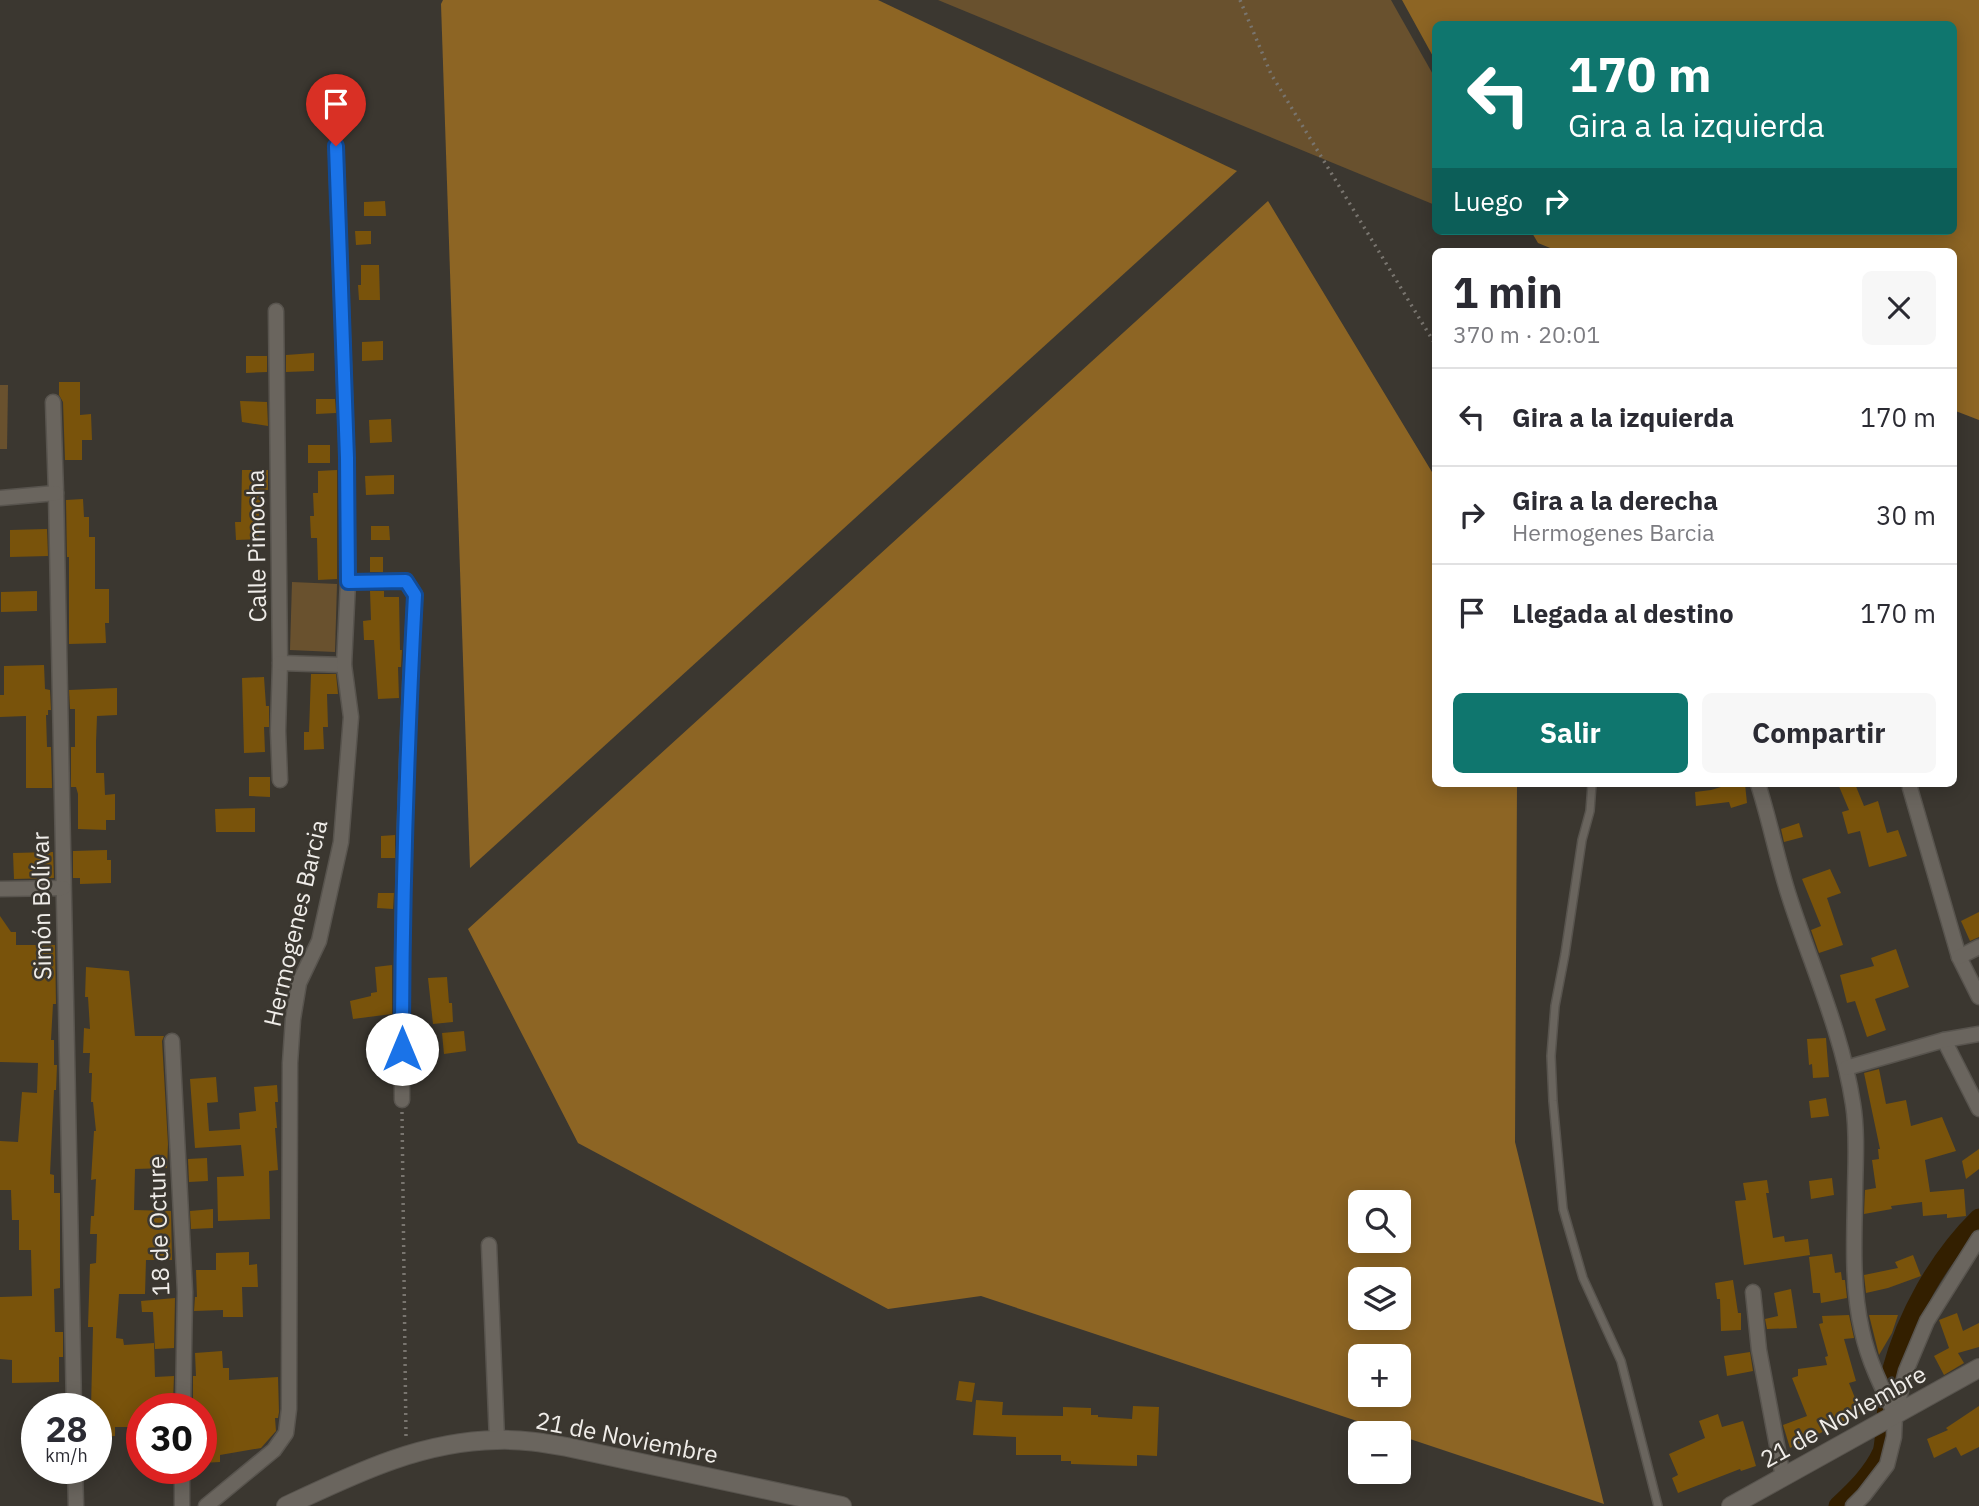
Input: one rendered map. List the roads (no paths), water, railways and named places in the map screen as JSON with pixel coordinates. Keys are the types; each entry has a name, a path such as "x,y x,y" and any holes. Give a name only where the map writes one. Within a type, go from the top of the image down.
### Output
{"street":[{"name":"Hermogenes Barcia","path":"206,1506 274,1450 286,1433 289,1409 289,1101 293,1019 299,983 319,941 341,842 351,717 344,665 348,582 347,458 336,146"},
{"name":"Calle Pimocha","path":"276,311 280,780"},
{"name":"Simón Bolívar","path":"53,402 74,1393"},
{"path":"0,498 56,494"},
{"path":"348,582 406,581 415,595 406,750 401,947 402,1100"},
{"path":"280,663 344,665"},
{"path":"1759,787 1788,894 1836,1030 1846,1068 1853,1107 1854,1277 1857,1300 1869,1357 1895,1414"},
{"path":"1910,788 1959,957 1979,997"},
{"path":"0,890 63,888"},
{"path":"1959,957 1979,947"},
{"path":"1846,1068 1944,1040 1979,1034"},
{"path":"1944,1040 1979,1109"},
{"name":"18 de Octure","path":"172,1041 185,1292 183,1393"},
{"path":"1853,1506 1887,1465 1894,1437 1895,1414 1906,1371 1927,1321 1979,1238"},
{"path":"489,1245 497,1440"},
{"path":"1753,1292 1759,1350 1783,1477"},
{"name":"21 de Noviembre","path":"1731,1506 1979,1368"},
{"name":"21 de Noviembre","path":"286,1506 406,1454 437,1447 497,1440 529,1441 567,1447 842,1506"},
{"path":"75,1484 76,1506"},
{"path":"182,1484 182,1506"}],"lane":[{"path":"1592,787 1590,811 1577,869 1555,1006 1551,1056 1553,1101 1563,1209 1583,1278 1620,1361 1658,1506"}],"waterway":[{"path":"1838,1506 1868,1475 1882,1452 1891,1372 1915,1309 1950,1251 1979,1218"}]}
